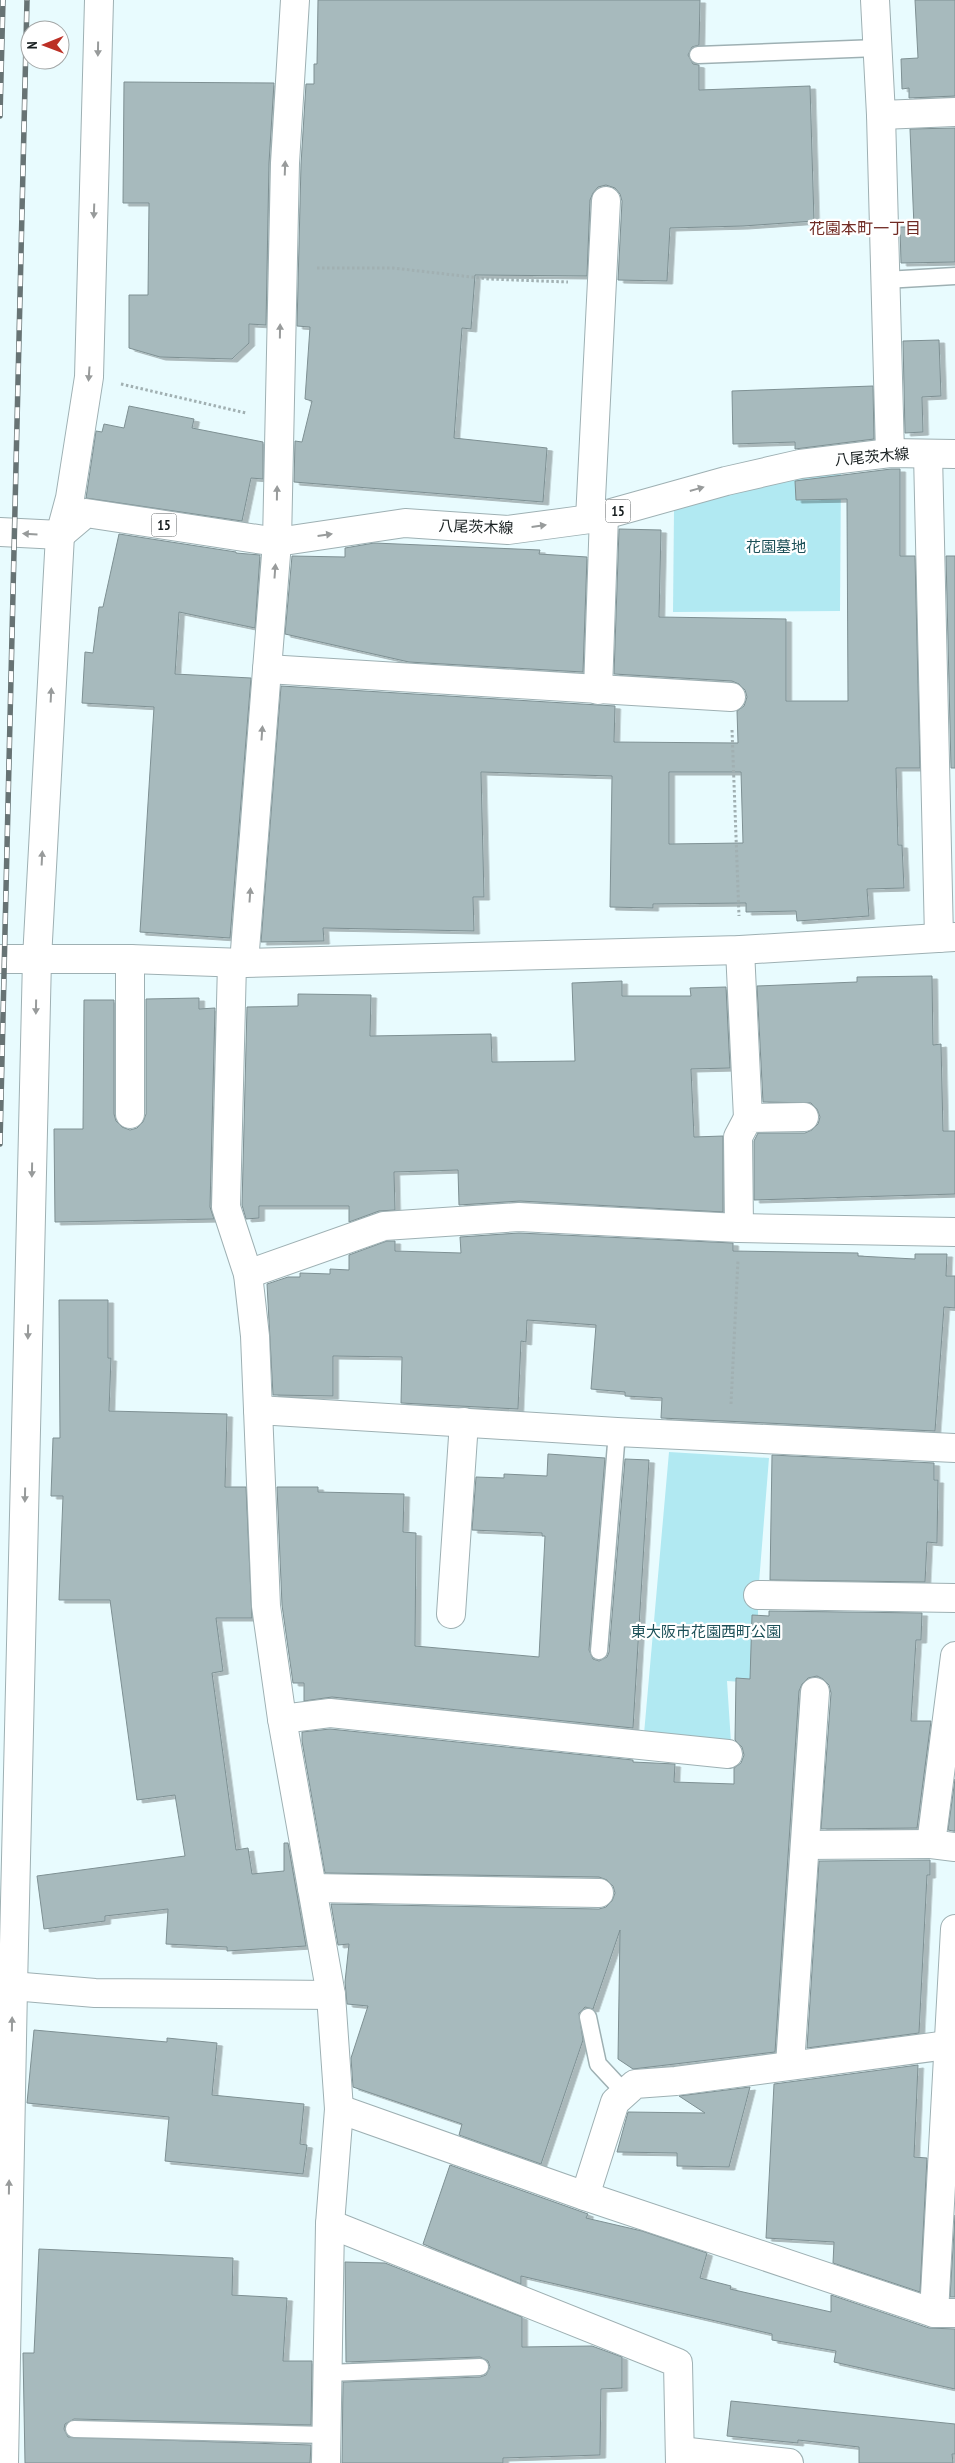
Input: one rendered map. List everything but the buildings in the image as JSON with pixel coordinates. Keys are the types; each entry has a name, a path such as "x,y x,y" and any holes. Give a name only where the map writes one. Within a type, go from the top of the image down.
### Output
{"street":[{"path":"4,2463 6,1986 37,959 60,535 70,498 89,377 99,0"},
{"path":"295,0 285,163 278,420 277,542 267,669 238,963 226,1207 248,1274 255,1336 266,1606 282,1719 331,1995 339,2110 330,2224 326,2463"},
{"path":"875,0 881,115 890,453"},
{"path":"881,115 955,112"},
{"path":"598,690 597,517 601,284 606,201"},
{"name":"八尾茨木線","path":"60,535 86,513 277,542 405,524 508,530 597,517 726,481 800,464 890,453 955,454"},
{"path":"0,959 130,959 238,963 740,938 947,938 928,454"},
{"path":"0,532 60,535"},
{"path":"267,669 731,697"},
{"path":"739,1228 738,1137 748,1118 740,938"},
{"path":"130,959 130,1114"},
{"path":"748,1118 804,1117"},
{"path":"248,1274 384,1226 519,1217 739,1228 955,1232"},
{"path":"258,1410 617,1432 955,1448"},
{"path":"451,1614 464,1422"},
{"path":"758,1596 955,1598"},
{"path":"805,1845 943,1846 955,1656"},
{"path":"790,2066 815,1692"},
{"path":"282,1719 330,1713 728,1754"},
{"path":"312,1888 599,1893"},
{"path":"339,2110 585,2196 944,2313 955,1929"},
{"path":"6,1986 95,1994 331,1995"},
{"path":"585,2196 615,2102 635,2084 676,2081 952,2044"},
{"path":"330,2224 678,2363 680,2457 789,2463"}],"lane":[{"path":"698,55 877,48"},
{"path":"885,280 955,276"},
{"path":"599,1650 617,1432"},
{"path":"588,2017 598,2064 625,2093"},
{"path":"328,2373 480,2367"},
{"path":"74,2429 327,2435"}],"path":[{"path":"282,267 393,268 489,279 601,284"},
{"path":"89,377 278,420"},
{"path":"731,697 740,938"},
{"path":"730,1437 739,1228"}],"green space":[{"name":"花園墓地","path":"841,472 840,611 673,612 674,510 786,476"},
{"name":"東大阪市花園西町公園","path":"669,1452 769,1458 758,1595 758,1683 727,1681 731,1743 644,1734"}],"railway":[{"path":"0,116 3,0"},
{"path":"0,1144 27,0"}],"district":[{"name":"花園本町一丁目","path":"865,228"}]}
